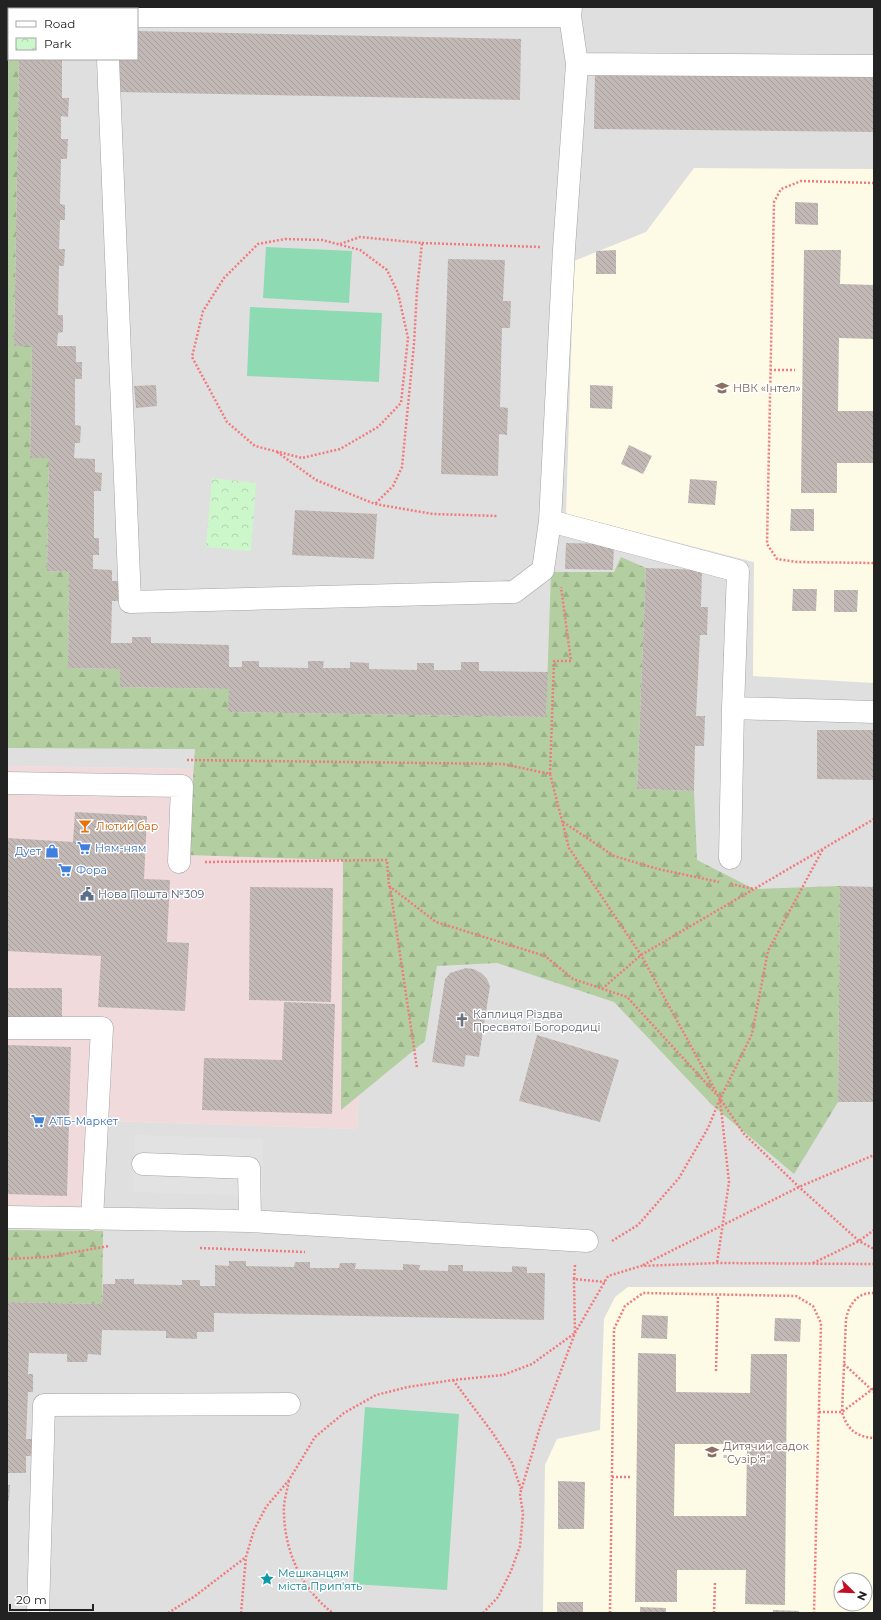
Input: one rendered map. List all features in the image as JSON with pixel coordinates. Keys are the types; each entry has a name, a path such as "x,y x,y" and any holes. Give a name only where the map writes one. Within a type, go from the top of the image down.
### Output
{"lane":[{"path":"108,60 130,602 514,592 543,570 550,521 564,249 578,64 570,11 138,16"},
{"path":"578,64 874,66"},
{"path":"550,521 738,571 730,858"},
{"path":"733,708 874,712"},
{"path":"7,783 182,786 178,862"},
{"path":"7,1028 102,1028 92,1219"},
{"path":"143,1164 249,1168 250,1221"},
{"path":"7,1217 250,1221 597,1242"},
{"path":"38,1613 44,1405 289,1404"}],"path":[{"path":"874,183 801,181 781,189 774,202 766,544 777,559 797,562 874,563"},
{"path":"339,245 360,237 422,243 537,246 564,249"},
{"path":"285,239 322,240 360,250 387,270 398,294 408,338 400,403 378,427 340,449 302,458 275,451 255,446 227,422 192,357 203,311 224,278 258,244 285,239"},
{"path":"375,504 393,486 402,467 422,243"},
{"path":"770,370 795,370"},
{"path":"275,451 316,480 375,504 433,514 498,516"},
{"path":"561,583 571,661 554,660 550,774 569,848 640,955 720,1099 744,1134 799,1187 859,1241 874,1249"},
{"path":"183,760 503,764 550,774"},
{"path":"602,989 640,955 874,819"},
{"path":"562,822 614,856 658,869 754,889"},
{"path":"597,1242 638,1225 679,1178 708,1128 720,1099 752,1034 768,950 823,849"},
{"path":"178,862 387,860 417,1068"},
{"path":"390,886 436,922 545,956 573,979 627,997 720,1099 730,1182 722,1224 717,1263"},
{"path":"483,1613 498,1597 511,1571 520,1546 523,1514 520,1494 540,1427 575,1333 608,1276 641,1266 722,1224 799,1187 874,1155"},
{"path":"811,1264 859,1241 874,1230"},
{"path":"7,1259 46,1257 116,1244"},
{"path":"196,1248 306,1252"},
{"path":"575,1333 574,1279 576,1263"},
{"path":"641,1266 717,1263 874,1264"},
{"path":"574,1279 605,1282"},
{"path":"610,1613 614,1329 625,1306 643,1293 796,1296 813,1306 821,1323 814,1613"},
{"path":"874,1293 861,1295 853,1301 848,1309 846,1319 842,1412 844,1421 849,1429 856,1435 865,1438 874,1438"},
{"path":"716,1371 718,1295"},
{"path":"241,1613 246,1557 254,1530 266,1507 289,1480 315,1437 344,1413 376,1394 453,1380 503,1375 532,1364 575,1333"},
{"path":"819,1412 842,1412 873,1390 844,1364"},
{"path":"453,1380 492,1432 512,1463 521,1490"},
{"path":"612,1477 631,1477"},
{"path":"289,1480 283,1512 286,1540 293,1563 307,1587 323,1606 333,1613"},
{"path":"168,1613 194,1596 246,1557"},
{"path":"714,1613 715,1582"}],"shaded area":[{"path":"7,7 874,7 874,1613 7,1613 7,1223 100,1224 109,1121 357,1129 377,772 7,766"},
{"name":"НВК «Інтел»","path":"694,168 874,169 874,683 753,676 754,562 566,514 574,261 646,232"},
{"path":"7,766 377,772 357,1129 109,1121 100,1224 7,1223"},
{"path":"135,1135 263,1139 262,1196 133,1192"},
{"name":"Дитячий садок \"Сузір'я\"","path":"628,1287 874,1287 874,1613 543,1613 545,1465 557,1439 600,1430 604,1319 615,1297"}],"green space":[{"path":"7,7 68,7 8,8 8,60 19,60 14,346 32,346 30,457 49,458 47,571 69,572 68,668 120,669 120,687 229,689 229,712 546,717 551,572 614,572 621,557 646,568 637,789 694,791 697,860 754,889 840,886 838,1102 794,1174 712,1105 614,1002 497,963 437,966 425,1041 341,1110 343,860 188,855 195,749 7,748"},
{"path":"266,247 352,251 349,303 263,298"},
{"path":"250,307 382,313 379,382 247,376"},
{"path":"212,478 256,483 251,551 206,547"},
{"path":"7,1230 103,1231 102,1304 7,1302"},
{"path":"365,1407 459,1414 447,1590 353,1584"}],"building":[{"path":"138,31 521,39 520,100 118,92 119,60 138,60"},
{"path":"19,60 62,60 62,98 69,98 68,117 61,116 61,139 68,139 67,159 61,159 60,204 65,205 65,220 60,220 59,249 65,249 64,266 59,266 58,315 63,315 63,332 58,333 57,346 76,346 76,362 82,362 82,379 75,379 75,425 81,426 80,443 75,443 74,458 95,459 95,472 102,473 101,491 94,491 94,538 99,538 99,555 93,555 93,569 112,570 112,581 119,581 118,601 112,601 111,643 132,643 132,637 151,637 151,643 229,645 229,667 242,667 242,661 259,661 259,667 308,668 308,661 324,661 323,668 350,668 350,662 369,663 369,669 417,670 417,663 434,663 434,670 461,670 461,662 479,662 479,671 548,672 546,717 228,712 229,689 120,687 120,669 68,668 69,572 47,571 49,458 30,458 32,346 14,346"},
{"path":"595,70 874,73 874,132 594,129"},
{"path":"795,202 818,203 818,225 795,224"},
{"path":"616,250 616,274 596,274 596,251"},
{"path":"804,250 841,250 840,284 874,285 874,339 839,338 838,411 874,411 874,463 837,463 837,493 801,493"},
{"path":"448,259 505,260 503,301 511,301 510,328 502,328 500,407 508,408 507,435 499,434 498,476 441,474"},
{"path":"156,385 157,406 136,408 134,386"},
{"path":"590,385 613,386 612,409 590,408"},
{"path":"629,445 652,456 643,474 621,464"},
{"path":"690,479 717,481 715,505 688,503"},
{"path":"791,509 814,509 814,531 790,531"},
{"path":"295,510 377,514 374,559 292,555"},
{"path":"566,543 614,544 613,570 565,569"},
{"path":"646,568 702,570 701,607 708,607 707,635 700,635 696,716 705,716 704,746 695,746 694,791 637,789"},
{"path":"793,589 817,589 816,611 792,611"},
{"path":"834,590 858,590 857,612 834,612"},
{"path":"817,730 874,730 874,780 817,779"},
{"path":"75,812 147,816 144,879 170,880 167,942 189,943 185,1011 98,1007 101,956 7,951 7,838 73,842"},
{"path":"840,886 874,887 874,1102 838,1102"},
{"path":"250,887 333,888 331,1002 249,1000"},
{"name":"Каплиця Різдва Пресвятої Богородиці","path":"466,968 474,969 481,973 487,979 490,986 479,1057 466,1055 464,1067 432,1062 445,979 450,973"},
{"path":"7,988 62,988 62,1019 7,1018"},
{"path":"284,1002 335,1004 332,1114 202,1110 204,1058 282,1060"},
{"path":"537,1035 619,1060 600,1122 519,1101"},
{"name":"АТБ-Маркет","path":"7,1045 71,1047 67,1196 7,1194"},
{"path":"229,1261 246,1261 246,1266 294,1267 295,1262 310,1262 310,1268 339,1268 340,1263 356,1263 355,1269 403,1270 403,1264 420,1265 419,1270 448,1271 448,1265 463,1265 463,1271 512,1272 512,1266 527,1267 527,1273 545,1273 544,1320 214,1313 214,1332 197,1332 197,1339 166,1338 166,1331 102,1330 101,1355 88,1354 87,1362 67,1362 67,1354 29,1353 28,1374 33,1374 33,1392 28,1392 26,1439 32,1439 32,1456 26,1456 26,1473 7,1473 7,1302 102,1304 103,1284 115,1284 115,1279 134,1279 134,1284 182,1285 182,1280 200,1280 200,1286 215,1286 215,1265 229,1266"},
{"path":"642,1315 668,1316 667,1339 641,1338"},
{"path":"775,1318 801,1319 800,1342 774,1341"},
{"path":"638,1353 676,1354 676,1392 750,1393 751,1354 787,1354 785,1605 745,1604 746,1570 677,1570 677,1602 635,1602","holes":["675,1444 747,1444 746,1516 674,1516"]},
{"path":"558,1481 585,1482 584,1529 558,1529"},
{"path":"7,1485 10,1485 9,1501 7,1501"},
{"path":"557,1602 583,1602 583,1613 557,1613"},
{"path":"640,1607 666,1608 666,1613 640,1613"},
{"path":"773,1610 799,1611 799,1613 773,1613"}],"place":[{"name":"НВК «Інтел»","path":"722,388"},
{"name":"Лютий бар","path":"85,826"},
{"name":"Ням-ням","path":"84,848"},
{"name":"Дует","path":"52,851"},
{"name":"Фора","path":"65,870"},
{"name":"Нова Пошта №309","path":"87,894"},
{"name":"Каплиця Різдва Пресвятої Богородиці","path":"462,1020"},
{"name":"АТБ-Маркет","path":"38,1121"},
{"name":"Дитячий садок \"Сузір'я\"","path":"712,1452"},
{"name":"Мешканцям міста Прип'ять","path":"267,1579"}]}
